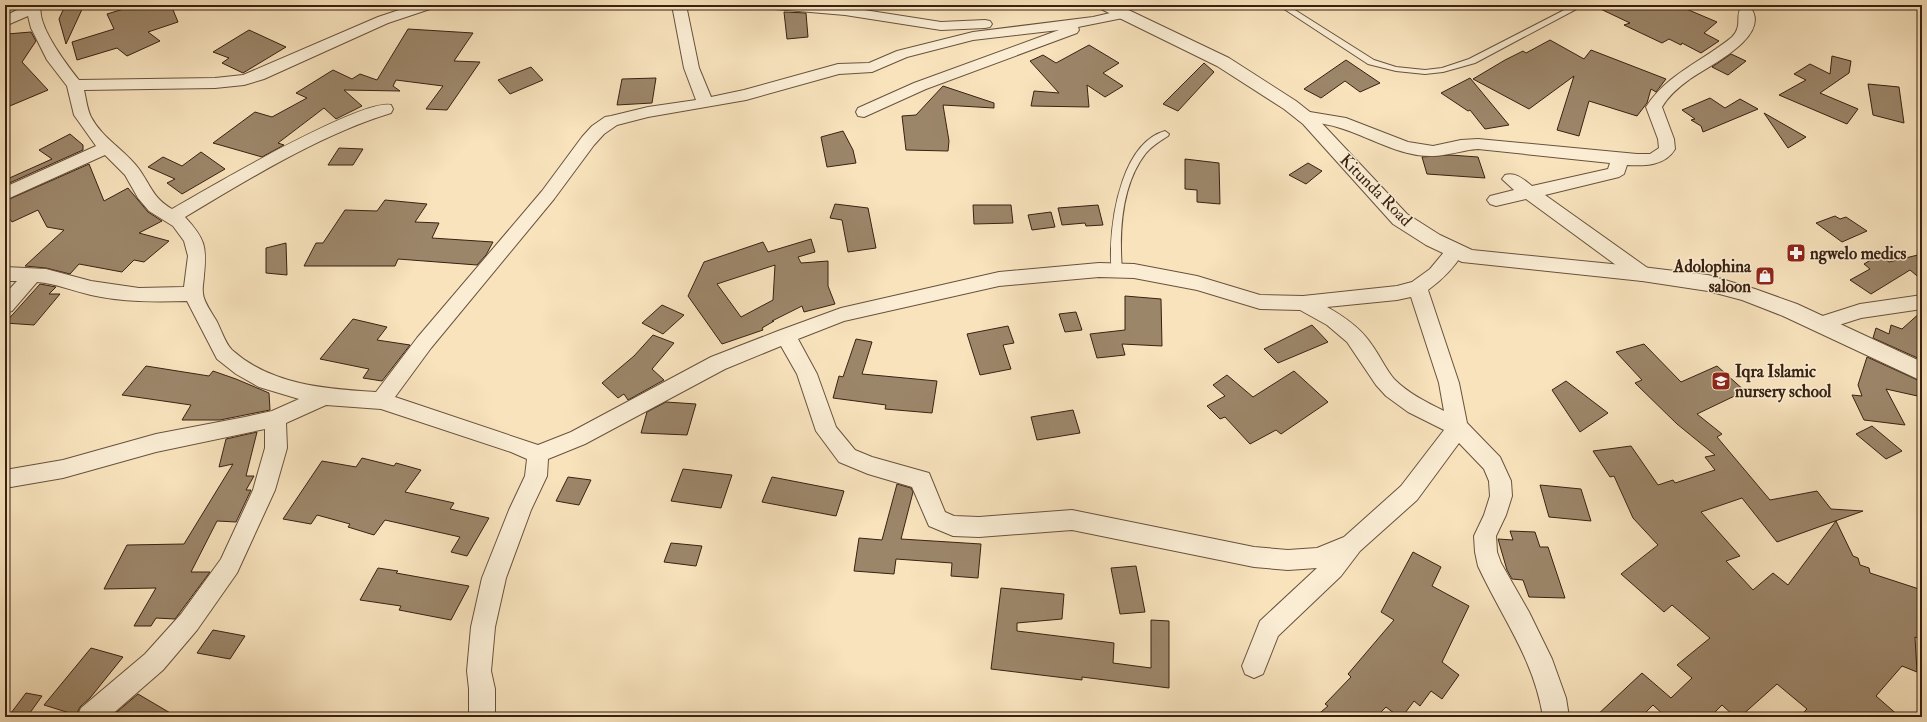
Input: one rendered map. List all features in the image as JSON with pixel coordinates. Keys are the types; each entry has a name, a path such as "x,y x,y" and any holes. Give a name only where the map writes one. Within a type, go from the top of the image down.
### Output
{"street":[{"path":"75,85 215,83 244,80 258,76 383,20 428,5"},
{"path":"679,5 684,38 696,86 706,104"},
{"path":"775,5 845,11 941,26 1093,21"},
{"name":"Kitunda Road","path":"1105,5 1223,62 1304,116 1400,219 1433,240 1455,251 1469,257 1642,274 1708,283 1748,294 1820,324 1922,372"},
{"path":"5,22 32,6 38,28 55,60 75,85 79,94 82,115 92,131 132,172 144,194 155,206 172,217 182,226 196,246 198,256 193,294 221,348 229,357 243,368 266,381 325,397 381,402 517,445 538,454 578,438 718,363 784,336 842,315 999,279 1099,270 1134,271 1197,283 1260,302 1302,303 1397,293 1418,288 1437,274 1455,251"},
{"path":"1304,116 1340,122 1405,147 1433,151 1461,144 1491,145 1619,160 1652,159 1662,155 1667,149 1666,139 1654,107 1658,99 1689,74 1739,39 1745,31 1747,22 1746,11"},
{"path":"381,402 424,343 548,195 598,130 611,121 627,116 706,104 746,95 838,69 872,68 902,54 974,36 1093,21 1123,14"},
{"path":"864,112 920,86 1057,37 1093,21"},
{"path":"172,217 219,188 319,135 369,113 385,109"},
{"path":"5,194 107,147"},
{"path":"1496,200 1528,191 1613,173 1618,170 1619,160"},
{"path":"1511,179 1642,274"},
{"path":"5,274 31,274 64,280 91,288 139,295 193,294"},
{"path":"5,306 27,283 31,274"},
{"path":"1254,666 1269,629 1333,569 1352,544 1409,493 1447,444 1457,428 1449,383 1418,288"},
{"path":"1820,324 1860,311 1922,302"},
{"path":"1302,303 1333,320 1351,333 1360,343 1381,376 1393,390 1457,428 1492,463 1500,481 1501,496 1495,515 1484,536 1486,552 1490,566 1541,661 1550,688 1556,717"},
{"path":"784,336 797,354 807,374 827,431 847,456 868,465 921,480 937,519 953,526 979,527 1072,520 1089,522 1116,530 1254,557 1288,560 1318,558 1352,544"},
{"path":"5,479 63,468 156,443 198,436 276,418 325,397"},
{"path":"90,717 154,662 189,622 229,566 264,490 276,448 276,418"},
{"path":"482,717 482,696 479,671 483,627 494,578 520,510 536,476 538,454"}],"lane":[{"path":"1282,5 1371,62 1396,69 1425,72 1443,70 1472,61 1580,5"},
{"path":"1117,271 1115,254 1118,221 1129,180 1143,152 1165,134"}],"building":[{"path":"84,5 66,44 59,19 64,8"},
{"path":"129,5 171,5 178,22 148,32 160,41 127,56 117,48 77,60 72,42 114,29 107,14 127,8"},
{"path":"1592,5 1677,5 1717,22 1704,33 1719,41 1701,53 1682,43 1681,45 1669,39 1662,43 1624,25 1630,23"},
{"path":"784,12 806,13 808,37 787,39"},
{"path":"408,29 473,33 454,61 480,62 447,110 426,109 443,86 396,80 393,86 400,91 344,90 362,106 336,119 324,108 278,143 284,145 262,157 213,143 255,112 272,117 307,98 296,93 333,70 352,79 360,74 377,80"},
{"path":"249,30 286,47 243,73 222,63 229,58 213,52"},
{"path":"31,32 36,41 22,62 48,90 5,108 5,50 7,34"},
{"path":"1550,40 1584,59 1591,50 1666,79 1656,92 1651,89 1647,103 1637,116 1589,101 1579,136 1557,130 1574,76 1529,109 1473,79 1505,60 1523,51 1526,53"},
{"path":"1089,45 1119,63 1103,73 1123,86 1105,97 1087,85 1089,107 1031,106 1034,91 1059,93 1030,61 1043,55 1056,63"},
{"path":"1731,54 1746,61 1728,75 1712,67"},
{"path":"1832,56 1851,61 1849,73 1820,93 1858,109 1847,124 1779,95 1806,80 1794,74 1810,64 1830,74"},
{"path":"1346,60 1380,83 1360,92 1345,81 1321,98 1304,89"},
{"path":"1204,63 1214,72 1178,111 1163,104"},
{"path":"531,67 543,80 510,94 498,80"},
{"path":"656,78 652,103 617,105 622,79"},
{"path":"1470,78 1509,125 1485,129 1470,110 1468,111 1441,93"},
{"path":"1868,84 1899,87 1904,123 1873,115"},
{"path":"943,86 994,103 994,108 943,105 949,141 948,151 906,150 902,116 916,115"},
{"path":"1710,98 1725,108 1740,99 1758,109 1703,132 1701,126 1691,120 1695,119 1682,110"},
{"path":"1764,113 1806,137 1788,148"},
{"path":"843,131 853,150 856,163 827,167 821,137"},
{"path":"70,134 83,145 83,150 5,185 5,180 52,159 39,150"},
{"path":"339,148 363,149 353,165 328,165"},
{"path":"201,152 225,169 182,194 167,183 175,179 148,167 163,157 182,166"},
{"path":"1450,155 1478,157 1485,178 1427,174 1422,157"},
{"path":"1185,159 1219,163 1220,204 1197,202 1197,190 1185,189"},
{"path":"1308,163 1322,171 1306,184 1289,175"},
{"path":"89,164 104,201 128,188 148,212 162,221 139,233 169,241 144,262 134,260 122,272 79,264 70,274 46,268 25,266 64,230 47,227 38,210 12,222 5,212 5,201"},
{"path":"385,200 427,204 415,222 439,223 432,238 493,242 486,255 477,265 398,259 395,266 304,266 316,243 323,243 345,210 377,211"},
{"path":"835,204 868,208 876,248 848,252 842,220 830,218"},
{"path":"973,205 1011,205 1013,223 974,224"},
{"path":"1098,205 1103,225 1086,226 1085,223 1062,225 1058,208"},
{"path":"1051,212 1055,227 1032,230 1028,215"},
{"path":"1835,216 1840,219 1846,217 1867,231 1842,242 1816,223"},
{"path":"811,239 815,252 798,257 801,263 828,261 828,286 835,304 804,312 802,306 772,321 774,321 762,328 763,330 722,344 688,296 704,262 763,242 768,252","holes":["775,265 773,300 741,317 717,284"]},
{"path":"286,243 287,275 266,273 266,248"},
{"path":"1922,254 1922,280 1910,270 1871,294 1850,280 1870,269 1864,264 1879,255 1889,262"},
{"path":"40,284 56,287 49,294 60,294 34,325 5,323"},
{"path":"1125,296 1161,299 1162,346 1122,344 1125,355 1097,358 1090,334 1125,330"},
{"path":"662,305 684,315 663,334 642,323"},
{"path":"1922,311 1922,360 1873,338 1876,328 1889,334 1891,325 1902,329"},
{"path":"1076,312 1082,330 1065,332 1059,314"},
{"path":"353,319 387,327 377,340 410,345 382,381 363,378 369,369 320,359"},
{"path":"1312,325 1328,342 1278,363 1264,349"},
{"path":"1008,326 1014,343 1003,345 1011,369 980,375 967,334"},
{"path":"653,335 674,343 652,369 664,380 628,400 624,394 618,398 602,383 634,356"},
{"path":"856,339 872,342 862,374 937,381 932,413 885,409 886,405 833,398 839,376 843,377"},
{"path":"1644,344 1681,382 1717,366 1745,391 1697,414 1722,434 1717,437 1770,500 1817,491 1831,509 1863,511 1777,542 1742,498 1701,512 1740,556 1726,561 1753,590 1773,573 1788,585 1836,521 1853,556 1858,558 1860,565 1869,568 1870,573 1922,590 1922,640 1915,637 1917,672 1902,666 1876,696 1900,717 1799,717 1807,709 1777,684 1740,717 1735,717 1722,705 1710,717 1666,717 1653,705 1641,717 1595,717 1642,673 1671,698 1692,678 1677,665 1710,638 1672,605 1664,612 1621,574 1658,545 1633,518 1614,476 1610,477 1593,451 1631,446 1658,485 1673,480 1675,483 1715,470 1705,457 1715,455 1677,424 1635,383 1642,380 1616,352"},
{"path":"1867,357 1922,382 1922,397 1886,389 1905,425 1864,420 1852,395 1862,396 1858,385"},
{"path":"146,366 209,376 213,371 236,379 269,393 270,410 220,420 182,420 191,405 122,395"},
{"path":"1294,371 1328,402 1281,434 1276,430 1250,444 1225,417 1220,419 1207,406 1225,396 1213,385 1227,375 1253,397"},
{"path":"1566,381 1608,413 1580,432 1552,390"},
{"path":"666,402 696,404 687,435 641,433 647,412"},
{"path":"1073,410 1080,433 1037,440 1031,417"},
{"path":"1872,426 1902,451 1886,459 1856,434"},
{"path":"257,432 246,476 254,476 246,490 251,490 236,522 217,521 191,572 210,572 175,619 156,618 151,626 134,626 156,588 104,589 127,545 184,544 233,464 219,467 226,439"},
{"path":"362,458 394,466 396,463 421,470 405,492 454,503 450,509 489,518 467,556 451,552 460,537 385,520 374,535 348,527 350,524 317,515 311,524 283,519 322,461 356,467"},
{"path":"683,469 732,475 721,508 671,501"},
{"path":"568,477 591,480 579,505 556,501"},
{"path":"772,477 844,491 836,516 762,502"},
{"path":"897,484 911,488 913,492 901,539 981,544 978,578 951,576 952,563 896,559 894,574 854,571 859,538 882,540"},
{"path":"1540,485 1581,489 1591,521 1549,517"},
{"path":"1510,531 1535,532 1540,547 1548,547 1565,598 1529,597 1523,580 1512,579 1507,570 1498,539 1513,540"},
{"path":"671,543 702,546 696,566 664,562"},
{"path":"1413,552 1441,567 1432,586 1469,606 1442,662 1459,675 1442,699 1431,691 1420,706 1414,701 1402,717 1399,717 1386,707 1376,717 1315,717 1328,706 1325,704 1351,677 1348,674 1394,620 1381,612"},
{"path":"1136,566 1145,612 1120,614 1111,568"},
{"path":"378,568 398,571 396,573 469,586 451,620 399,610 401,606 360,600"},
{"path":"1001,588 1064,594 1062,619 1017,623 1017,631 1114,643 1113,663 1151,668 1151,620 1169,621 1169,688 1082,677 1082,680 991,669"},
{"path":"213,630 245,636 230,659 197,653"},
{"path":"91,648 123,657 90,698 80,707 76,715 44,705"},
{"path":"26,693 42,696 27,717 8,717"},
{"path":"138,694 177,717 111,717"}],"place":[{"name":"ngwelo medics","path":"1796,253"},
{"name":"Adolophina saloon","path":"1765,276"},
{"name":"Iqra Islamic nursery school","path":"1721,381"}]}
